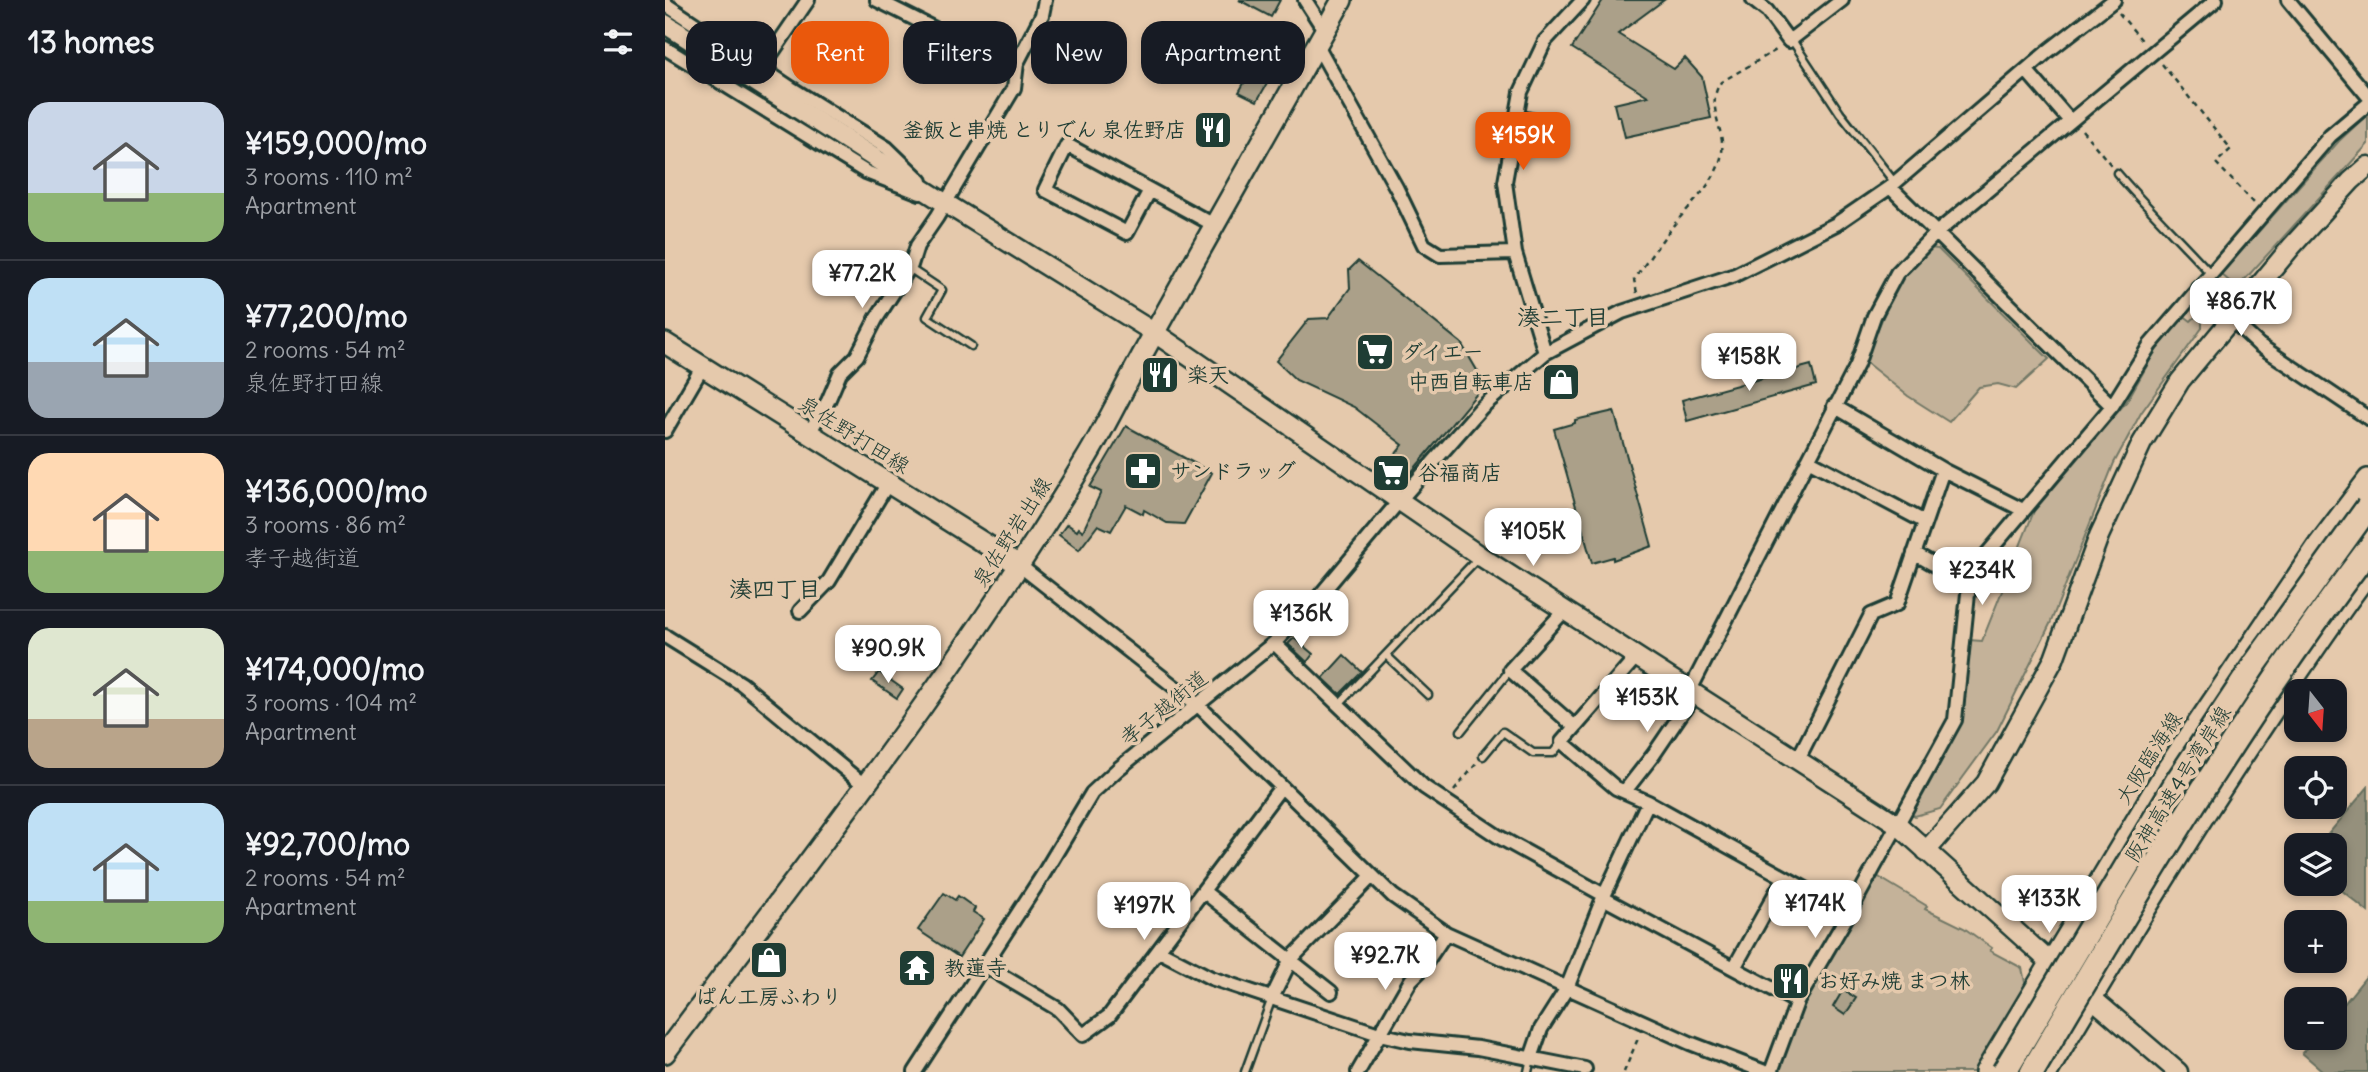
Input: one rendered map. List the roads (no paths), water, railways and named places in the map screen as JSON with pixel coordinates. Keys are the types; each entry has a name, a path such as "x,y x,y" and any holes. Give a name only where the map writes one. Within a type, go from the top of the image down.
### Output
{"highway":[{"name":"阪神高速4号湾岸線","path":"2004,1072 2178,780 2255,664 2368,507"},
{"name":"阪神高速4号湾岸線","path":"2032,1072 2132,902 2200,794 2275,679 2368,550"}],"main road":[{"name":"泉佐野岩出線","path":"665,1053 864,785 1019,565 1085,461 1342,0"},
{"name":"泉佐野打田線","path":"665,343 1019,565"},
{"name":"大阪臨海線","path":"1985,1072 2168,767 2318,545 2368,479"},
{"path":"2048,1072 2145,907 2220,790 2288,687 2368,574"}],"street":[{"path":"777,46 808,0"},
{"path":"877,0 919,21"},
{"path":"1017,63 1042,15 1045,0"},
{"path":"1305,0 1321,38 1424,245 1440,255 1515,253"},
{"path":"1545,353 1515,253 1505,182 1521,92 1545,41 1583,0"},
{"path":"1753,0 1767,11 1790,40 1842,0"},
{"path":"1625,791 1654,754 1692,694 1834,406 1857,365 1874,316 1897,273 1935,234 2216,0"},
{"path":"2288,0 2368,96"},
{"name":"孝子越街道","path":"915,1072 1092,793 1274,643 1317,599 1481,408 1545,353 1622,312 1735,275 1836,223 1892,185 2026,70 2112,2"},
{"path":"665,4 690,21"},
{"path":"665,24 1155,333 1480,556 1897,824 2051,963 2178,1072"},
{"path":"665,48 866,172 945,203"},
{"path":"2026,70 2072,120"},
{"path":"777,79 887,148 945,203"},
{"path":"809,433 828,401 840,373 857,356 876,319 909,268 917,246 1014,84"},
{"path":"1771,1072 1797,1002 1955,720 1970,574 2112,406 2150,345 2198,288 2330,136 2368,104"},
{"path":"1150,190 1127,233 1045,190 1067,145 1150,190 1216,226"},
{"path":"1926,851 1986,783 2054,659 2099,536 2142,443 2180,381 2292,246 2368,166"},
{"path":"1892,185 1935,234 2112,406"},
{"path":"2198,288 2259,345 2368,418"},
{"path":"665,431 703,366"},
{"path":"1834,406 1943,470 2023,510"},
{"path":"1808,460 1925,522"},
{"path":"1797,761 1871,615 1897,604 1943,470"},
{"path":"800,611 829,580 888,483"},
{"path":"1914,553 1968,584"},
{"path":"1019,565 1199,706 1392,896 1446,933 1644,1023 1765,1072"},
{"path":"1564,611 1510,670 1575,727"},
{"path":"665,636 741,684 864,785"},
{"path":"1274,643 1424,787 1445,802 1604,896 1797,1002"},
{"path":"1636,657 1562,742 1616,788 1648,802 1849,913"},
{"path":"984,965 1058,1009 1083,1035 1109,1016 1281,787"},
{"path":"1531,1058 1541,1029 1567,988 1604,896 1648,802"},
{"path":"1272,998 1291,959 1372,876"},
{"path":"1734,968 1784,878"},
{"path":"1203,891 1331,992"},
{"path":"1359,1072 1411,980 1446,933"},
{"path":"1159,951 1211,978 1379,1034 1585,1069"}],"lane":[{"path":"1790,40 1892,185"},
{"path":"2117,173 2211,274"},
{"path":"909,268 942,290 927,317 971,346"},
{"path":"1338,705 1480,556"},
{"path":"1387,656 1428,695"},
{"path":"1461,731 1510,670"},
{"path":"1483,756 1503,732 1533,753 1553,753 1562,742"},
{"path":"1245,1072 1272,998"},
{"path":"1528,1072 1531,1058"}],"place":[{"name":"釜飯と串焼 とりでん 泉佐野店","path":"1213,130"},
{"name":"ダイエー","path":"1375,352"},
{"name":"楽天","path":"1160,375"},
{"name":"中西自転車店","path":"1561,382"},
{"name":"サンドラッグ","path":"1143,471"},
{"name":"谷福商店","path":"1391,473"},
{"name":"ぱん工房ふわり","path":"769,960"},
{"name":"教蓮寺","path":"917,968"},
{"name":"お好み焼 まつ林","path":"1791,981"}],"district":[{"name":"湊二丁目","path":"1563,317"},
{"name":"湊四丁目","path":"775,589"}]}
